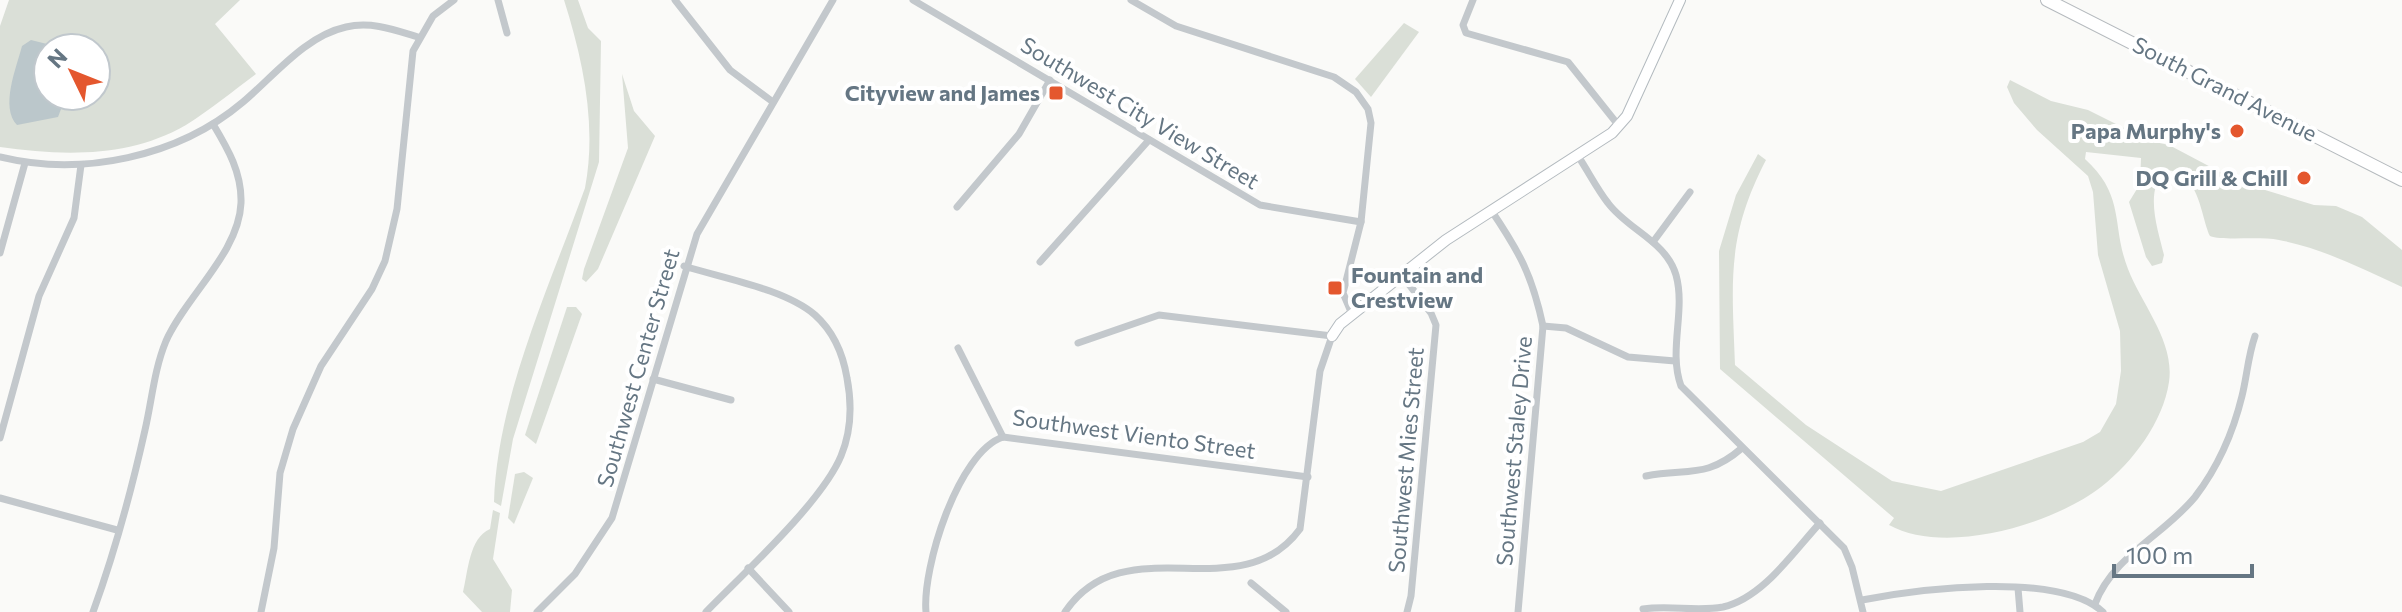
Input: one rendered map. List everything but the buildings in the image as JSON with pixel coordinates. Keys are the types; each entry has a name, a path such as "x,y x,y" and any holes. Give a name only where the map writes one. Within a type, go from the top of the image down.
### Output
{"main road":[{"name":"South Grand Avenue","path":"2047,0 2402,180"}],"street":[{"path":"261,612 274,548 280,473 293,429 321,366 378,278 391,242 410,67 418,37 433,16 454,0"},
{"path":"498,0 507,33"},
{"path":"675,0 730,70 773,102"},
{"name":"Southwest Center Street","path":"539,611 575,574 612,518 684,266 697,234 833,0"},
{"name":"Southwest City View Street","path":"913,0 1260,205 1361,222"},
{"path":"1132,0 1176,26 1334,77 1356,92 1368,109 1371,123 1361,222 1343,293 1352,314"},
{"path":"1473,0 1463,25 1466,33 1564,60 1619,126"},
{"path":"1280,562 1300,529 1320,371 1332,336 1352,314 1401,274 1619,126 1627,116 1680,0"},
{"path":"0,157 25,163 81,165 145,152 213,124 307,46 330,32 360,24 418,37"},
{"path":"957,207 1019,134 1050,80"},
{"path":"93,612 165,343 181,310 222,257 235,233 241,204 238,174 213,124"},
{"path":"1040,262 1149,140"},
{"path":"1578,156 1608,204 1653,242 1675,273 1678,289 1676,374 1688,397 1844,548 1862,600 1863,612"},
{"path":"0,253 25,163"},
{"path":"0,438 39,296 74,218 81,165"},
{"path":"1653,242 1690,192"},
{"name":"Southwest Staley Drive","path":"1491,210 1520,252 1534,281 1543,326 1518,612"},
{"path":"684,266 787,299 813,314 834,336 845,363 849,423 841,455 826,484 706,612"},
{"name":"Southwest Mies Street","path":"1401,274 1431,313 1436,325 1407,612"},
{"path":"1078,343 1159,315 1332,336"},
{"path":"1543,326 1566,328 1628,357 1675,361"},
{"path":"2095,604 2114,569 2164,528 2194,498 2217,464 2234,426 2246,361 2255,336"},
{"name":"Southwest Viento Street","path":"958,348 1003,437 1308,477"},
{"path":"653,379 731,400"},
{"path":"926,612 924,589 947,508 958,486 992,441 1003,437"},
{"path":"1646,476 1672,471 1704,472 1724,463 1742,448"},
{"path":"0,498 117,530"},
{"path":"1643,609 1666,606 1724,607 1743,599 1760,587 1820,523"},
{"path":"748,568 789,612"},
{"path":"1065,612 1094,586 1119,578 1149,581"},
{"path":"1238,586 1261,578"},
{"path":"1251,583 1286,612"},
{"path":"2018,588 2020,612"},
{"path":"1862,600 1907,591 2018,588 2071,594 2095,604 2103,612"}],"shaded area":[{"path":"9,0 240,0 215,24 256,74 186,125 142,144 95,152 48,152 0,147 0,26"},
{"path":"564,0 578,0 588,28 601,41 599,162 513,439 501,506 494,502 497,463 515,383 585,188 588,164 586,93"},
{"path":"1404,23 1419,32 1371,97 1355,79"},
{"path":"32,40 32,112 60,112 58,117 17,125 12,117 11,87 22,46"},
{"path":"622,74 634,111 655,136 598,269 586,282 582,279 584,269 628,148"},
{"path":"2010,80 2051,101 2088,110 2150,141 2169,145 2239,182 2314,205 2336,206 2362,217 2402,250 2402,287 2311,248 2271,239 2210,236 2192,186 2177,173 2165,170 2155,189 2154,200 2164,255 2162,263 2152,266 2146,257 2129,202 2140,184 2141,158 2086,152 2085,159 2107,186 2128,269 2167,353 2169,382 2160,412 2145,440 2124,466 2080,501 2027,524 1998,532 1968,537 1912,534 1889,525 1894,518 1720,369 1719,251 1736,195 1758,154 1766,160 1744,213 1734,260 1735,365 1806,425 1892,481 1941,491 2083,442 2100,432 2116,404 2121,371 2120,331 2098,255 2093,192 2088,176 2037,130 2014,103 2007,87"},
{"path":"567,307 576,307 582,314 536,444 525,435"},
{"path":"524,472 533,478 514,524 508,518 515,474"},
{"path":"493,510 500,513 493,559 512,590 510,612 482,612 463,592 474,548 483,533 490,529"}],"place":[{"name":"Cityview and James","path":"1056,93"},
{"name":"Papa Murphy's","path":"2237,131"},
{"name":"DQ Grill & Chill","path":"2304,178"},
{"name":"Fountain and Crestview","path":"1335,288"}]}
